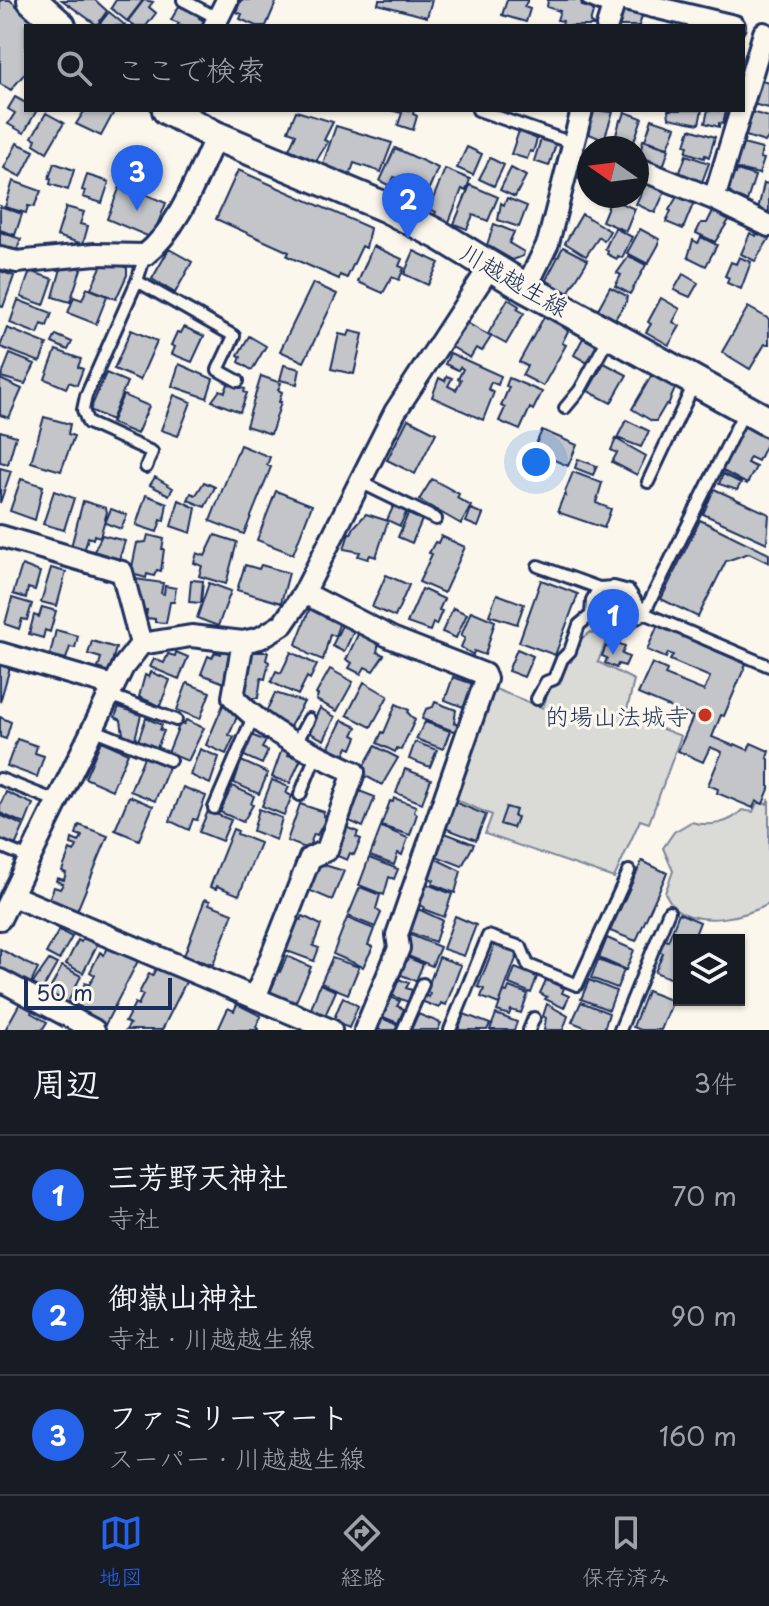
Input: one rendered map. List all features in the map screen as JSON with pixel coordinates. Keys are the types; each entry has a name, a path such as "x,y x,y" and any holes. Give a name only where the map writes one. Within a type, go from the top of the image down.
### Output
{"main road":[{"path":"32,0 59,24"},
{"name":"川越越生線","path":"176,113 216,136 385,207 758,415"}],"street":[{"path":"615,9 720,24"},
{"path":"745,28 767,34 745,97"},
{"path":"581,136 582,112"},
{"path":"714,199 740,112"},
{"path":"0,258 17,262 95,254 145,255 158,245 179,213 216,136"},
{"path":"526,288 548,243 577,158"},
{"path":"649,173 714,199 769,226"},
{"path":"0,919 123,667 141,644 191,636 243,642 260,638 283,624 304,593 395,412 491,265"},
{"path":"0,536 122,572 141,644"},
{"path":"304,593 392,638 484,674 486,679 397,935 399,948 365,1030"},
{"path":"243,642 233,697 253,717 295,745 354,772 327,850 310,858 255,998"},
{"path":"0,653 111,690"},
{"path":"13,896 331,1030"},
{"path":"0,980 94,1030"}],"lane":[{"path":"183,0 219,15"},
{"path":"588,0 615,9"},
{"path":"484,112 577,145"},
{"path":"145,255 137,281 86,396 83,410 88,423 152,452 146,467"},
{"path":"137,281 234,336 218,370 238,381"},
{"path":"565,408 580,390 611,333"},
{"path":"648,482 696,380"},
{"path":"591,615 597,621 612,619 623,623 634,622 644,613 758,415"},
{"path":"360,482 436,519"},
{"path":"538,566 599,588 614,587 629,591 644,613 769,666"},
{"path":"537,699 546,682 554,679 562,659 570,651 579,625 591,615 592,600 599,588"},
{"path":"111,690 176,720"},
{"path":"214,808 253,717"},
{"path":"295,745 309,719"},
{"path":"92,729 170,760"},
{"path":"300,795 316,755"},
{"path":"0,779 56,801"},
{"path":"0,846 29,858"},
{"path":"450,1030 488,936 521,947 528,965 577,985 629,871"},
{"path":"620,1030 669,911"},
{"path":"403,1030 423,984"},
{"path":"529,1030 534,1018"}],"shaded area":[{"path":"591,632 607,639 598,662 634,680 626,715 681,736 649,823 640,820 614,878 485,834 492,815 454,799 493,688 543,708 550,685 555,686 564,661 571,662 581,639"},
{"path":"769,799 769,904 747,913 710,919 698,918 676,909 665,893 673,871 663,848 674,832 691,822 719,823 742,810 753,812 757,803 767,804"}],"building":[{"path":"0,0 10,0 37,24 24,24 24,74 11,90 0,84"},
{"path":"62,0 95,0 107,11 96,24"},
{"path":"116,0 143,0 127,21 111,8"},
{"path":"144,0 153,2 149,7 156,13 148,24 132,24 128,21"},
{"path":"241,0 277,0 267,24 251,24 240,19 242,14 236,12"},
{"path":"379,0 432,0 427,17 378,4"},
{"path":"507,0 528,0 524,7 530,9 526,22 502,15"},
{"path":"548,0 581,0 582,6 594,9 592,24 562,24 563,21 557,20 560,11 547,7"},
{"path":"179,6 208,23 178,24 171,20"},
{"path":"626,7 639,11 638,15 642,16 640,24 616,24 620,10"},
{"path":"109,12 124,24 100,24"},
{"path":"758,80 769,83 769,108 752,104"},
{"path":"15,97 24,102 24,112 36,112 24,133 8,124 15,113 8,109"},
{"path":"84,112 114,112 101,136 76,124"},
{"path":"296,112 333,122 324,140 328,142 316,161 289,149 296,134 288,131"},
{"path":"398,112 414,112 417,116 413,130 398,125 402,113"},
{"path":"590,112 613,112 605,136 584,132"},
{"path":"625,112 642,118 636,136 616,136"},
{"path":"668,112 702,112 699,124 669,118"},
{"path":"708,112 726,112 723,124 719,123 719,127 705,123"},
{"path":"751,112 769,117 769,136 765,142 746,136"},
{"path":"46,113 64,123 47,152 34,144 36,139 32,137"},
{"path":"652,119 676,127 668,147 649,141 646,136"},
{"path":"336,126 392,143 381,172 354,163 350,175 322,166"},
{"path":"690,129 715,137 709,157 686,152"},
{"path":"519,131 537,139 527,159 511,154"},
{"path":"541,139 556,144 549,166 534,161"},
{"path":"649,142 669,149 662,170 649,166"},
{"path":"17,143 34,151 21,177 4,168"},
{"path":"743,144 762,149 760,158 764,159 759,174 733,168"},
{"path":"467,147 482,154 473,175 457,168"},
{"path":"395,148 438,168 427,193 394,177 390,186 380,181"},
{"path":"686,155 709,163 702,182 678,178"},
{"path":"490,158 504,165 494,186 479,179"},
{"path":"54,163 74,170 68,190 50,184"},
{"path":"511,168 526,176 515,197 500,190"},
{"path":"445,169 470,179 466,191 462,189 449,222 434,216 436,212 429,209"},
{"path":"238,170 370,228 366,248 362,246 347,278 340,275 339,279 287,256 289,252 216,219"},
{"path":"737,170 755,176 747,201 730,196 728,192 733,173 736,174"},
{"path":"87,175 109,182 102,203 83,197"},
{"path":"649,180 667,187 655,213 644,208 649,208"},
{"path":"13,181 41,191 34,207 28,206 26,213 5,207"},
{"path":"764,183 769,184 769,212 758,210"},
{"path":"121,184 166,203 152,238 107,219"},
{"path":"470,185 498,197 488,221 473,215 467,229 454,224"},
{"path":"678,195 694,202 683,229 666,222"},
{"path":"507,198 527,206 519,227 498,220 501,203 504,205"},
{"path":"0,206 22,214 15,235 0,230"},
{"path":"66,207 84,212 80,224 88,226 83,244 57,236"},
{"path":"607,208 635,209 626,231 602,221"},
{"path":"713,211 729,220 715,242 696,233 701,223 707,223"},
{"path":"582,214 610,231 604,241 599,237 586,256 565,243"},
{"path":"494,224 514,232 509,243 524,252 523,256 513,260 487,245"},
{"path":"615,228 632,237 622,258 618,256 617,259 607,254 605,249"},
{"path":"640,229 659,239 648,264 627,253"},
{"path":"759,231 769,239 755,261 741,254 750,233 756,236"},
{"path":"0,232 21,239 17,250 11,248 9,253 0,252"},
{"path":"701,237 717,245 706,266 688,257 693,240 698,243"},
{"path":"373,246 402,259 399,266 404,268 399,280 392,277 383,293 358,282"},
{"path":"563,247 588,260 568,293 546,280"},
{"path":"169,249 192,262 175,293 152,279"},
{"path":"414,251 439,263 428,285 404,274"},
{"path":"629,256 646,265 630,294 615,286 621,275 617,273"},
{"path":"739,257 751,262 741,289 727,283 729,278 725,276 731,262 736,264"},
{"path":"104,260 127,268 116,299 91,289"},
{"path":"73,264 82,266 70,302 53,297 62,265 72,268"},
{"path":"0,271 14,276 3,307 0,306"},
{"path":"30,271 53,279 44,305 21,297"},
{"path":"683,274 698,283 690,297 674,290"},
{"path":"313,283 337,294 304,362 280,351"},
{"path":"610,287 627,296 615,319 598,309"},
{"path":"87,288 107,296 96,324 68,313 74,297 82,300"},
{"path":"661,298 680,309 673,322 680,326 669,345 646,332"},
{"path":"508,299 524,313 506,344 488,334"},
{"path":"18,300 52,313 47,326 42,324 38,334 10,323"},
{"path":"748,307 769,319 769,344 765,344 750,369 722,352"},
{"path":"549,316 568,331 562,343 566,345 543,386 522,375 527,366 519,362 544,317 547,319"},
{"path":"464,321 491,337 482,351 476,348 470,358 449,345"},
{"path":"184,327 204,336 192,362 172,354 175,347 171,345 177,332 181,333"},
{"path":"7,328 47,344 40,362 0,347"},
{"path":"131,330 157,341 140,380 114,369"},
{"path":"350,331 363,334 354,374 331,369 339,334 348,336"},
{"path":"56,335 72,342 68,350 52,343"},
{"path":"249,336 266,346 252,370 239,362 241,357 238,355"},
{"path":"583,338 597,346 588,363 574,355"},
{"path":"56,350 81,359 78,367 83,369 77,385 69,382 66,388 45,379"},
{"path":"450,353 501,376 498,385 491,382 488,389 494,392 483,420 432,397 439,378 445,381 447,376 452,378 448,386 456,390 461,380 458,379 463,369 445,364"},
{"path":"10,354 35,364 25,384 1,377"},
{"path":"604,363 627,375 611,403 588,391"},
{"path":"179,364 213,379 207,398 172,386"},
{"path":"284,365 300,369 297,384 280,380"},
{"path":"654,371 677,384 668,405 656,421 652,421 632,409"},
{"path":"106,373 127,382 111,420 90,410"},
{"path":"261,376 281,383 278,390 282,392 281,402 271,434 246,426"},
{"path":"509,378 542,392 520,430 499,421 505,408 501,406 509,387 506,386"},
{"path":"0,379 22,389 9,418 0,415"},
{"path":"228,384 245,389 247,393 240,412 212,401 220,390 225,392"},
{"path":"123,395 149,406 137,434 111,423"},
{"path":"174,395 191,402 178,436 161,430"},
{"path":"44,417 70,424 68,434 74,436 61,471 31,462"},
{"path":"408,419 436,433 415,474 387,460"},
{"path":"626,420 649,431 641,447 617,438"},
{"path":"743,425 769,438 758,461 750,457 747,463 756,467 747,484 721,470"},
{"path":"542,430 577,445 568,466 533,451"},
{"path":"0,431 16,436 8,464 0,462"},
{"path":"616,439 646,456 637,475 612,462 617,453 611,450"},
{"path":"240,445 270,457 267,465 271,467 244,534 210,521"},
{"path":"578,459 597,466 593,475 575,468"},
{"path":"0,468 11,471 0,503"},
{"path":"573,472 602,483 596,503 611,509 604,528 558,510"},
{"path":"723,474 741,483 737,490 719,484"},
{"path":"155,477 173,488 169,495 150,485"},
{"path":"21,479 43,486 35,520 10,511"},
{"path":"432,479 459,494 457,498 471,506 461,524 419,500"},
{"path":"204,482 215,487 205,507 188,500 191,493 196,495"},
{"path":"714,489 769,514 767,543 703,514"},
{"path":"54,491 74,498 64,530 43,524"},
{"path":"276,491 312,505 293,554 257,540"},
{"path":"146,495 167,503 164,521 161,520 157,532 136,525"},
{"path":"179,500 196,508 191,533 171,526"},
{"path":"83,501 106,508 107,512 100,537 88,537 84,552 71,547"},
{"path":"394,505 407,511 400,526 387,520"},
{"path":"111,509 127,515 121,529 105,523"},
{"path":"471,509 483,514 478,527 466,522"},
{"path":"366,514 388,521 376,557 370,555 368,559 358,556 360,552 344,549 349,533"},
{"path":"408,514 422,520 412,543 398,537"},
{"path":"700,520 769,554 769,563 749,553 726,561 698,617 661,599"},
{"path":"102,535 125,541 119,560 93,553"},
{"path":"148,535 164,539 164,549 161,571 157,570 154,576 147,574 146,578 132,574 132,567 137,543 146,542"},
{"path":"215,535 237,542 226,584 199,576 202,566 194,563 197,553 205,556"},
{"path":"441,536 465,547 444,593 419,582 432,554 429,553"},
{"path":"22,565 40,572 35,590 28,588 26,598 13,594"},
{"path":"245,565 259,569 261,565 289,573 281,603 237,590"},
{"path":"51,568 66,572 57,606 41,602"},
{"path":"386,575 409,585 395,617 372,607"},
{"path":"135,579 163,583 161,593 164,594 165,586 176,588 166,623 146,618 147,610 142,610 143,605 138,602 140,593 136,592"},
{"path":"191,580 203,581 201,603 189,602"},
{"path":"541,580 578,594 555,655 519,642"},
{"path":"209,583 231,591 218,626 197,618"},
{"path":"422,589 444,599 436,625 433,623 430,631 407,623"},
{"path":"497,594 524,604 517,624 489,615"},
{"path":"12,598 32,604 27,620 22,619 19,629 5,624"},
{"path":"42,607 56,611 50,632 45,630 43,638 29,634 34,615 39,617"},
{"path":"310,608 340,622 335,636 330,634 323,660 308,654 296,644"},
{"path":"453,608 467,614 456,638 442,632"},
{"path":"471,611 495,621 485,655 474,651 473,655 461,647 465,638 461,636"},
{"name":"的場山法城寺","path":"659,622 678,631 677,634 746,664 712,737 748,750 751,743 769,751 769,789 763,804 756,801 753,808 717,793 718,789 708,785 722,752 710,747 703,762 678,751 693,717 638,694 652,663 667,670 665,675 704,691 710,677 670,660 673,655 668,653 666,658 647,650"},
{"path":"342,625 354,631 344,652 332,646"},
{"path":"56,630 78,636 75,648 70,647 66,659 50,655"},
{"path":"359,632 379,642 377,652 384,655 373,671 365,667 361,674 349,668 352,663 346,660"},
{"path":"92,641 116,648 109,672 98,668 101,658 88,654"},
{"path":"615,642 625,646 622,654 629,657 625,666 618,664 616,668 605,663 607,658 602,656 606,646 612,649"},
{"path":"517,649 533,656 524,677 508,671"},
{"path":"222,650 235,655 224,683 201,674 208,656 212,658 215,652 221,654"},
{"path":"176,652 188,657 179,679 150,667 154,659 164,663 168,654 175,656"},
{"path":"248,652 268,652 266,660 269,662 265,679 261,678 258,698 253,698 247,705 240,694"},
{"path":"291,652 317,665 298,695 271,682 276,671 281,673"},
{"path":"0,665 9,668 9,671 0,702"},
{"path":"330,669 353,682 337,711 316,700 316,694"},
{"path":"151,672 170,680 160,706 139,697 145,675 149,677"},
{"path":"453,677 476,685 468,709 445,700"},
{"path":"364,682 388,696 371,727 347,715"},
{"path":"187,683 210,692 200,719 177,710"},
{"path":"275,693 304,702 288,730 264,716"},
{"path":"435,702 456,710 456,732 422,719 426,709 433,707"},
{"path":"396,704 409,710 408,713 415,720 401,750 397,748 395,752 377,743"},
{"path":"223,705 240,710 229,735 234,737 226,754 206,745"},
{"path":"119,707 141,715 135,739 123,734 121,720 115,717"},
{"path":"320,708 335,717 324,740 308,732"},
{"path":"0,717 11,722 6,739 0,737"},
{"path":"146,718 162,725 160,730 164,731 157,748 138,741"},
{"path":"186,720 204,728 188,761 168,753 180,723 184,724"},
{"path":"342,720 357,727 352,749 348,747 343,759 327,751"},
{"path":"425,722 450,731 443,749 416,739"},
{"path":"251,735 266,741 262,748 268,751 262,764 242,755"},
{"path":"17,739 37,746 35,753 44,756 37,777 7,766"},
{"path":"101,741 128,753 112,790 85,778"},
{"path":"415,742 437,750 430,767 409,759"},
{"path":"375,746 398,758 382,785 360,773"},
{"path":"200,749 219,757 210,784 190,775"},
{"path":"282,749 289,751 288,755 301,759 290,783 272,777"},
{"path":"144,757 169,767 155,801 130,791"},
{"path":"241,761 268,773 259,794 234,783"},
{"path":"405,769 431,779 422,803 396,793"},
{"path":"272,780 289,787 286,793 292,796 284,815 262,806"},
{"path":"232,786 254,796 253,805 243,822 220,812"},
{"path":"183,787 206,796 197,820 193,819 189,830 170,821"},
{"path":"354,789 375,797 363,827 342,818"},
{"path":"6,792 33,804 25,824 0,813"},
{"path":"129,796 153,806 139,840 115,830"},
{"path":"394,798 416,806 414,811 417,814 410,835 381,826"},
{"path":"452,801 486,815 476,840 442,827"},
{"path":"300,804 324,812 323,816 327,817 317,835 314,834 308,849 287,841"},
{"path":"506,807 516,810 513,828 500,824"},
{"path":"259,809 282,818 276,840 253,831"},
{"path":"208,811 231,820 222,841 199,832"},
{"path":"0,815 24,826 15,846 0,839"},
{"path":"79,825 108,836 77,911 49,899 54,887 60,889 63,884 56,881 57,878 64,880 66,873 62,871 70,850 74,852 77,846 71,844 72,839 79,842 82,836 76,834"},
{"path":"341,825 358,832 356,837 361,839 354,855 350,853 347,860 330,853"},
{"path":"381,827 408,838 402,855 398,853 394,865 370,856"},
{"path":"233,829 238,831 237,834 260,843 239,895 217,886 216,889 210,887"},
{"path":"445,833 474,844 462,866 436,856"},
{"path":"369,858 398,869 394,879 389,877 384,895 359,885"},
{"path":"436,859 461,871 455,893 432,884 434,880 429,878"},
{"path":"642,861 667,873 636,941 610,931"},
{"path":"314,862 344,871 332,900 304,888"},
{"path":"427,884 452,894 444,917 419,905"},
{"path":"360,887 380,895 376,909 381,913 375,927 348,916"},
{"path":"205,899 210,901 209,904 233,913 213,965 184,956"},
{"path":"418,909 442,920 435,942 409,932"},
{"path":"679,913 700,922 695,934 673,934 673,980 655,972 663,953 658,951 663,939 668,941"},
{"path":"303,916 321,925 313,946 319,948 314,961 284,950 293,917 301,920"},
{"path":"455,916 476,925 464,956 443,949"},
{"path":"347,918 374,929 368,945 373,947 363,967 333,954"},
{"path":"59,930 72,937 59,960 46,953"},
{"path":"411,935 440,947 432,966 403,954"},
{"path":"84,936 98,943 83,973 66,964 78,940 81,942"},
{"path":"607,938 634,950 626,970 599,958"},
{"path":"495,944 518,953 499,1004 481,997 484,989 478,987"},
{"path":"109,946 138,961 105,1025 79,1012 81,1007 74,1004 85,983 89,985 95,975 90,972 100,952 104,955"},
{"path":"0,949 38,969 29,987 0,973"},
{"path":"402,955 423,964 416,981 394,972"},
{"path":"287,956 311,967 294,1006 269,994 276,979 272,978 276,970 280,972"},
{"path":"439,957 461,965 446,1005 441,1003 439,1008 421,1001 425,995 429,997 430,993 426,992"},
{"path":"332,958 359,967 348,994 321,983"},
{"path":"49,960 57,964 41,992 31,986"},
{"path":"598,960 624,970 617,988 591,978"},
{"path":"62,966 81,976 67,1004 52,996 54,991 50,989"},
{"path":"157,967 186,982 162,1030 126,1030 130,1024 125,1022 143,995 139,993 149,974 152,976"},
{"path":"515,968 537,977 531,993 509,984"},
{"path":"393,977 409,983 406,988 412,990 408,1002 386,993"},
{"path":"546,980 564,988 562,993 569,996 564,1008 545,999 547,997 540,993"},
{"path":"589,980 616,991 609,1010 581,999"},
{"path":"320,984 336,991 324,1018 312,1013 314,1010 311,1009"},
{"path":"509,987 528,994 521,1013 511,1010 509,1015 497,1011 504,991 507,992"},
{"path":"647,991 673,1001 661,1030 633,1027"},
{"path":"387,996 400,1001 397,1006 404,1009 398,1023 378,1015"},
{"path":"343,997 358,1006 349,1028 333,1021"},
{"path":"21,1001 34,1008 31,1013 47,1022 42,1030 5,1030"},
{"path":"581,1002 609,1013 604,1030 592,1030 572,1022"},
{"path":"237,1004 261,1016 256,1027 259,1030 218,1030 228,1008 234,1011"},
{"path":"547,1004 568,1016 563,1030 544,1030 546,1018 543,1016"},
{"path":"418,1014 441,1023 438,1030 411,1030"},
{"path":"464,1014 490,1024 487,1030 458,1030"},
{"path":"496,1014 517,1022 514,1030 490,1030"},
{"path":"377,1016 398,1025 396,1030 371,1030"}],"place":[{"name":"ファミリーマート","path":"137,211"},
{"name":"御嶽山神社","path":"408,239"},
{"name":"三芳野天神社","path":"613,655"},
{"name":"的場山法城寺","path":"705,715"}]}
